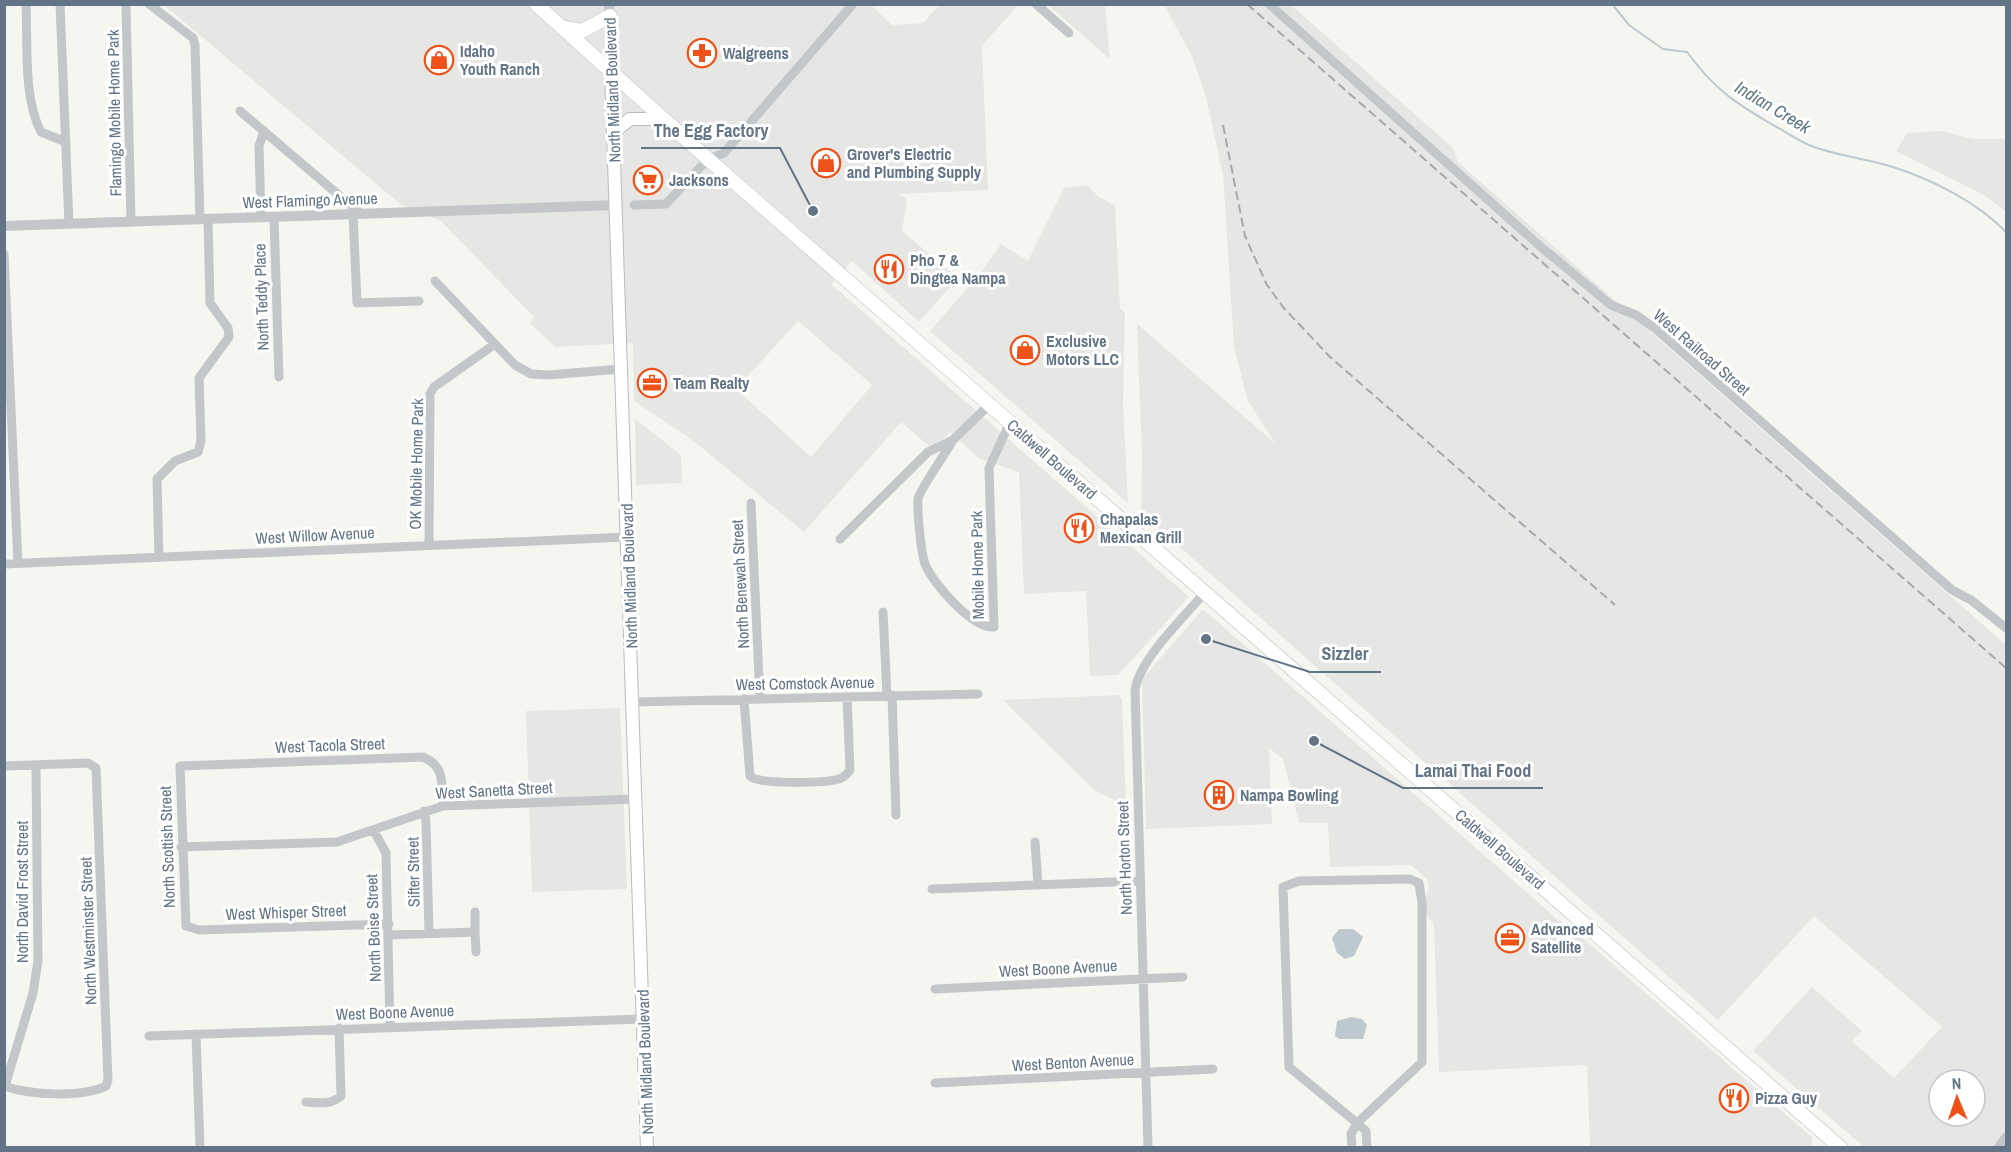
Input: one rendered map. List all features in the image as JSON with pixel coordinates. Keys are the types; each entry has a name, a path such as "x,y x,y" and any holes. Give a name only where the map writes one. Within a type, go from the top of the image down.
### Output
{"main road":[{"name":"Caldwell Boulevard","path":"536,4 708,159 1839,1147"},
{"path":"564,28 582,31 609,10"},
{"name":"North Midland Boulevard","path":"611,71 647,1148"},
{"path":"613,133 630,119 664,119"}],"street":[{"path":"26,4 30,102 34,121 41,132 66,142"},
{"path":"60,4 69,224"},
{"name":"Flamingo Mobile Home Park","path":"126,4 131,222"},
{"path":"149,4 193,38 195,45 210,303 228,328 229,337 199,378 201,441 198,452 175,461 157,479 159,557"},
{"path":"634,205 666,204 708,159 724,153 854,4"},
{"path":"1036,4 1069,33"},
{"name":"West Railroad Street","path":"1269,4 1540,247 1611,305 1636,315 1656,329 1952,590 1971,600 2007,628"},
{"name":"North Midland Boulevard","path":"609,10 611,71"},
{"path":"240,111 357,214 357,303 419,301"},
{"path":"261,217 260,146 264,132"},
{"name":"West Flamingo Avenue","path":"4,226 616,205"},
{"name":"North Teddy Place","path":"274,217 279,376"},
{"path":"4,254 8,421 16,476 18,563"},
{"path":"435,281 515,365 531,374 548,375 621,369"},
{"name":"OK Mobile Home Park","path":"429,545 430,394 435,387 495,344"},
{"name":"Mobile Home Park","path":"990,404 953,440 918,498 924,561 938,585 970,617 987,627 994,627 989,468 1010,422"},
{"name":"Mobile Home Park","path":"840,539 928,452 953,440"},
{"path":"4,474 16,476"},
{"name":"North Benewah Street","path":"751,503 760,699"},
{"name":"West Willow Avenue","path":"4,564 627,537"},
{"name":"North Horton Street","path":"1148,1148 1139,881 1136,685 1147,662 1205,592"},
{"path":"883,612 896,815"},
{"name":"West Comstock Avenue","path":"633,702 978,694"},
{"path":"744,699 750,776 754,780 821,781 840,779 850,770 847,697"},
{"name":"West Tacola Street","path":"180,766 423,757 435,762 440,772 443,806"},
{"name":"North Westminster Street","path":"5,1086 19,1091 40,1093 96,1091 106,1086 108,1080 98,778 93,764 36,765"},
{"path":"4,766 36,765"},
{"name":"North David Frost Street","path":"5,1086 33,993 38,961 36,765"},
{"name":"North Scottish Street","path":"180,766 181,847 186,927"},
{"name":"West Sanetta Street","path":"181,847 337,843 443,806 635,799"},
{"name":"Sifter Street","path":"424,811 429,933"},
{"name":"North Boise Street","path":"375,831 386,853 390,935 390,1026"},
{"path":"1035,842 1038,885"},
{"path":"1352,1148 1351,1134 1357,1124 1422,1062 1422,903 1419,883 1410,879 1299,881 1283,887 1289,1067 1357,1124 1366,1131 1367,1148"},
{"path":"932,889 1139,881"},
{"path":"475,912 476,952"},
{"name":"West Whisper Street","path":"186,927 199,930 389,924"},
{"path":"390,935 475,932"},
{"name":"West Boone Avenue","path":"935,989 1183,977"},
{"name":"West Boone Avenue","path":"148,1036 643,1019"},
{"path":"306,1102 326,1104 341,1096 339,1028"},
{"path":"196,1034 200,1148"},
{"name":"West Benton Avenue","path":"935,1083 1213,1069"},
{"path":"1998,1148 2007,1137"}],"shaded area":[{"path":"870,4 892,25 923,23 939,5 1018,5 982,46 988,190 899,194 907,199 902,231 958,278 919,322 852,261 831,284 1189,597 1118,675 1090,676 1086,591 1024,594 1019,472 980,459 950,432 934,450 901,422 804,532 691,439 634,401 633,343 555,347 530,323 534,317 441,221 400,204 164,5","holes":["798,321 872,385 811,457 736,389"]},
{"path":"1048,5 1105,5 1110,59"},
{"path":"1164,5 1291,5 1453,148 1458,162 2006,645 2006,1144 2003,1147 1864,1147 1753,1051 1812,987 1862,1031 1852,1041 1894,1078 1942,1027 1814,916 1718,1020 1141,513 1142,458 1137,324 1275,443 1248,401 1234,347 1223,174 1206,97 1192,56"},
{"path":"1941,131 1973,139 2006,139 2006,212 1984,195 1896,151 1907,133"},
{"path":"1087,185 1098,196 1115,206 1120,308 1125,313 1123,402 1128,503 930,331 978,276 1001,244 1028,261 1064,188"},
{"path":"635,419 681,455 682,483 636,485"},
{"path":"1203,609 1557,919 1571,928 1813,1138 1811,1147 1590,1147 1587,1065 1439,1072 1434,924 1422,910 1429,887 1428,880 1411,865 1330,867 1328,823 1299,823 1283,759 1269,748 1272,824 1146,829 1142,679"},
{"path":"1118,695 1122,699 1126,807 1093,789 1003,700"},
{"path":"620,708 627,889 532,892 526,711"},
{"path":"1339,929 1353,929 1363,937 1354,956 1345,959 1337,953 1332,938"},
{"path":"1351,1017 1362,1019 1367,1025 1363,1039 1339,1039 1335,1036 1337,1021"}],"waterway":[{"name":"Indian Creek","path":"1612,4 1629,25 1663,49 1687,52 1716,86 1726,94 1796,138 1819,149 1882,164 1923,178 1954,193 1982,211 2006,232"}],"railway":[{"path":"1247,4 2006,668"},
{"path":"1223,125 1245,236 1267,285 1283,307 1330,357 1615,605"}],"place":[{"name":"Walgreens","path":"702,53"},
{"name":"Idaho Youth Ranch","path":"439,60"},
{"name":"Grover's Electric and Plumbing Supply","path":"826,163"},
{"name":"Jacksons","path":"648,180"},
{"name":"The Egg Factory","path":"813,211"},
{"name":"Pho 7 & Dingtea Nampa","path":"889,269"},
{"name":"Exclusive Motors LLC","path":"1025,350"},
{"name":"Team Realty","path":"652,383"},
{"name":"Chapalas Mexican Grill","path":"1079,528"},
{"name":"Sizzler","path":"1206,639"},
{"name":"Lamai Thai Food","path":"1314,741"},
{"name":"Nampa Bowling","path":"1219,795"},
{"name":"Advanced Satellite","path":"1510,938"},
{"name":"Pizza Guy","path":"1734,1098"}]}
